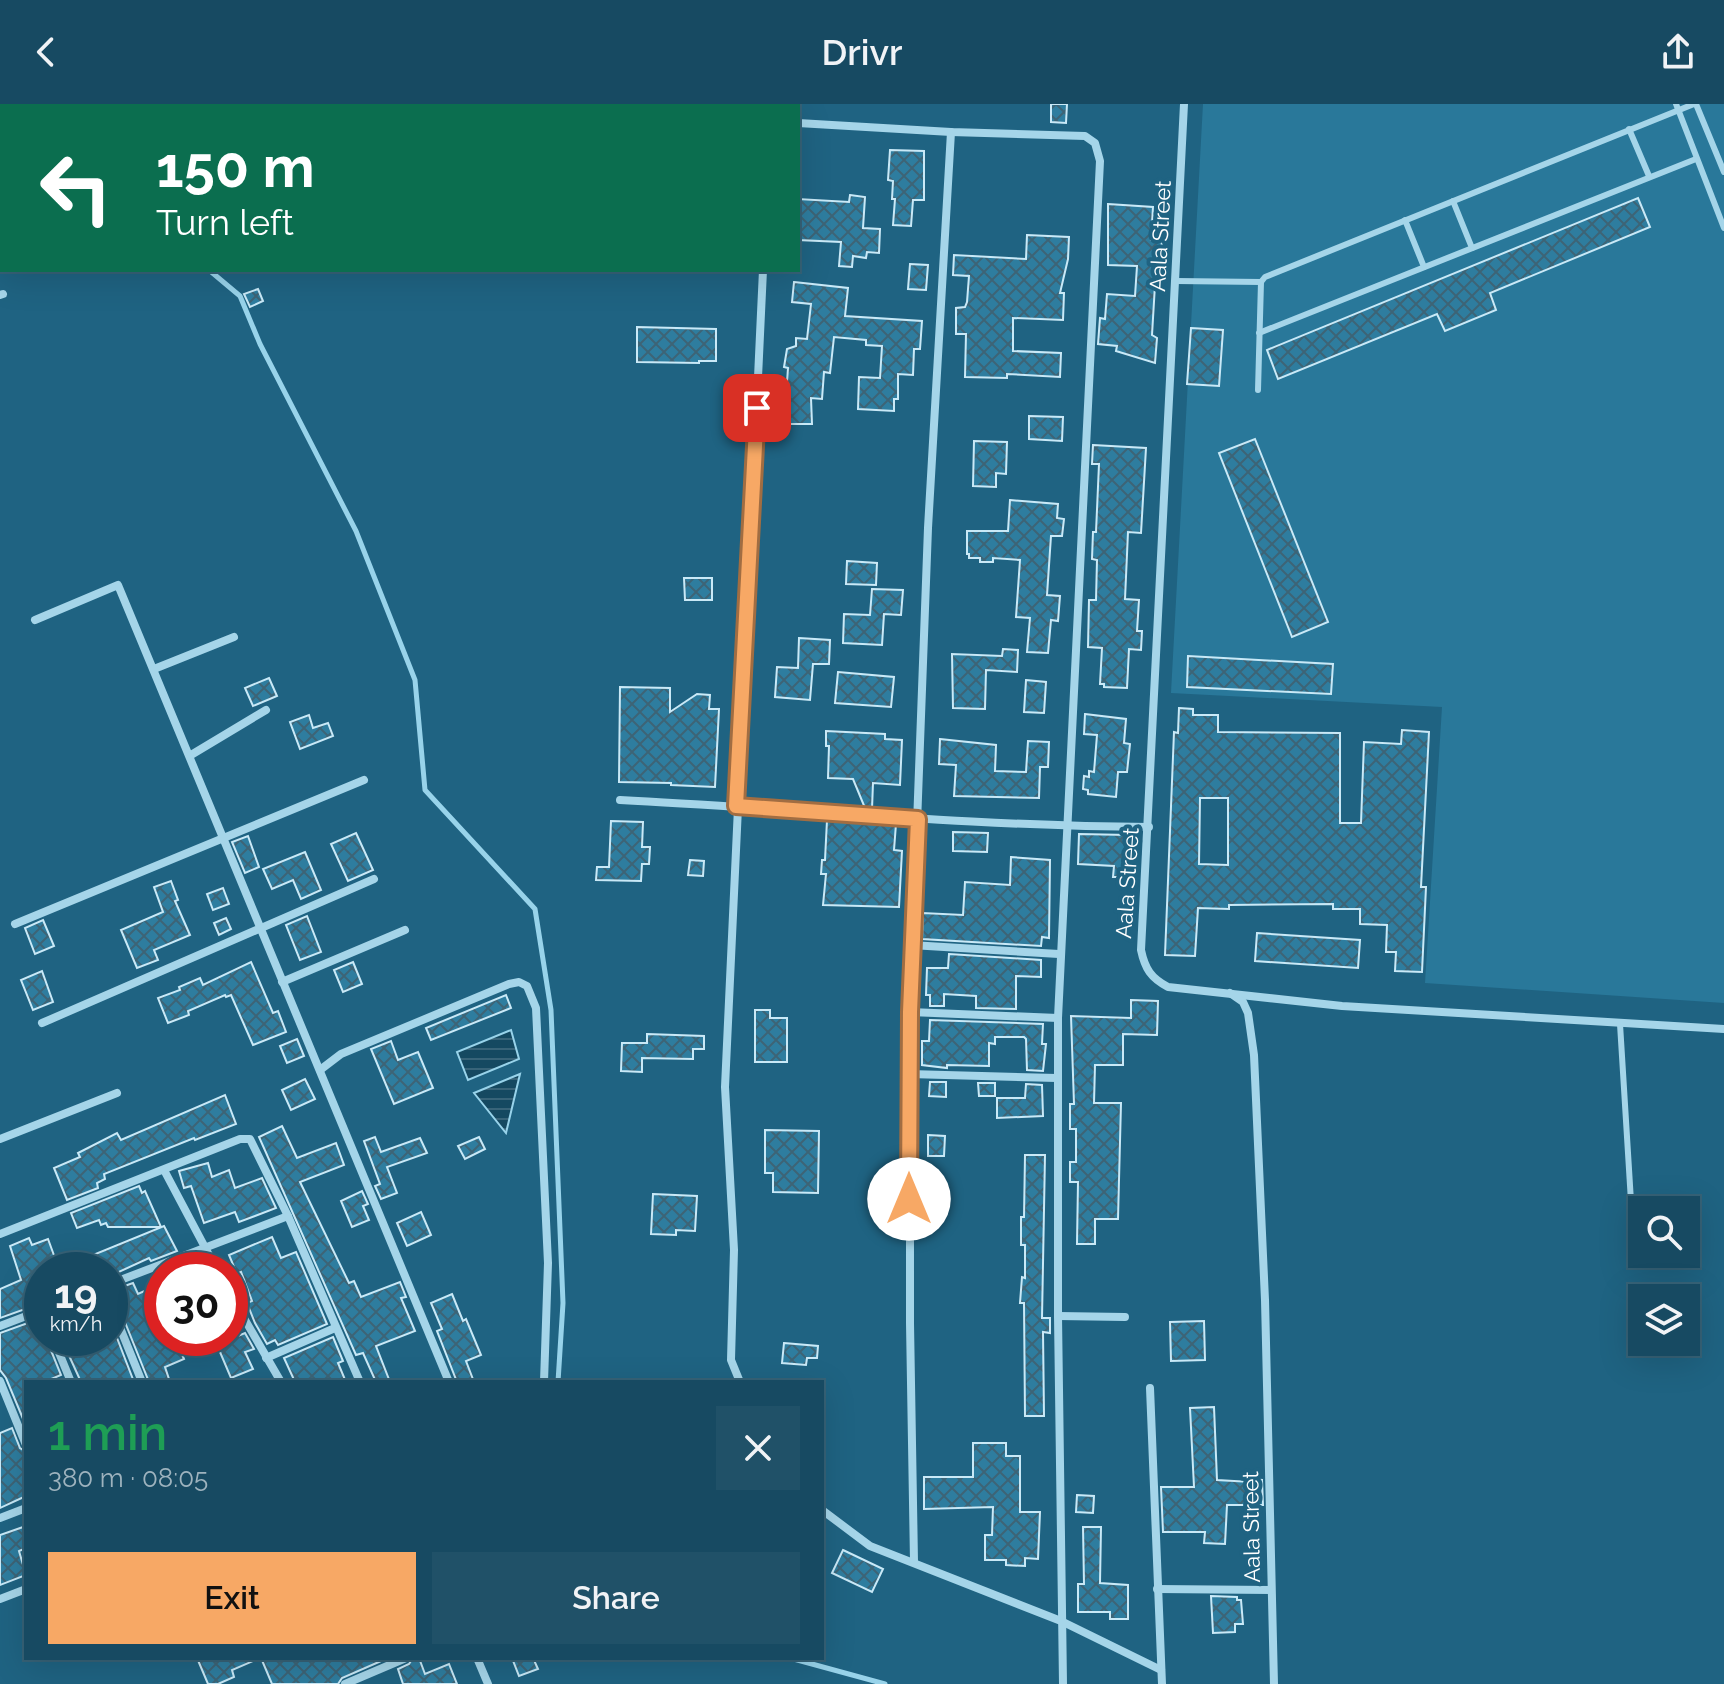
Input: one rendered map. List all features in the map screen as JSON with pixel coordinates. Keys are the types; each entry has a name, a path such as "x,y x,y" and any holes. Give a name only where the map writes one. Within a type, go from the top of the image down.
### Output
{"street":[{"name":"Aala Street","path":"1184,104 1141,950 1144,967 1154,980 1168,987 1230,993 1243,1002 1248,1013 1254,1055 1265,1300 1274,1684"},
{"path":"800,123 1085,136 1095,143 1100,161 1059,954 1058,1316 1063,1684"},
{"path":"914,1562 909,1074 911,945 928,528 951,132"},
{"path":"739,1380 731,1360 734,1250 725,1087 763,272"},
{"path":"35,620 118,585 448,1380"},
{"path":"154,669 234,637"},
{"path":"191,755 266,710"},
{"path":"15,924 364,780"},
{"path":"620,800 918,819 1149,827"},
{"path":"42,1023 374,879"},
{"path":"282,982 405,930"},
{"path":"911,945 1059,954"},
{"path":"320,1070 341,1054 509,984 519,982 527,986 536,1008 548,1263 544,1380"},
{"path":"1230,993 1342,1006 1724,1029"},
{"path":"910,1012 1058,1018"},
{"path":"909,1074 1057,1078"},
{"path":"0,1139 117,1093"},
{"path":"0,1234 240,1139 250,1139 288,1216 359,1380"},
{"path":"164,1170 207,1252"},
{"path":"128,1277 288,1216"},
{"path":"1058,1316 1125,1317"},
{"path":"0,1326 24,1317"},
{"path":"248,1326 280,1380"},
{"path":"266,1358 335,1328"},
{"path":"128,1347 141,1380"},
{"path":"60,1356 70,1380"},
{"path":"0,1381 24,1440"},
{"path":"1150,1388 1162,1684"},
{"path":"0,1518 24,1509"},
{"path":"824,1512 870,1546 1061,1621 1161,1670"},
{"path":"1157,1589 1271,1590"},
{"path":"0,1599 24,1590"},
{"path":"345,1684 401,1660"},
{"path":"478,1660 488,1684"}],"lane":[{"path":"1258,390 1261,282 1265,277 1676,107 1695,104 1724,172"},
{"path":"1676,107 1724,228"},
{"path":"1629,129 1649,176"},
{"path":"1259,333 1696,159"},
{"path":"1453,201 1472,248"},
{"path":"1405,220 1424,267"},
{"path":"1176,281 1261,282"},
{"path":"1620,1024 1631,1196"}],"shaded area":[{"path":"1203,104 1724,104 1724,1003 1425,983 1442,707 1171,693"},
{"path":"511,1030 519,1059 468,1080 457,1052"},
{"path":"520,1074 506,1133 474,1093"}],"building":[{"path":"1051,104 1067,104 1066,123 1051,122"},
{"path":"890,150 924,151 924,200 913,200 911,226 893,225 893,181 888,180"},
{"path":"850,195 865,197 863,228 880,229 879,253 867,252 866,258 853,256 852,267 839,266 841,242 800,240 800,199 849,202"},
{"path":"1638,198 1650,227 1490,293 1496,310 1445,331 1437,314 1278,379 1267,350"},
{"path":"1108,204 1153,207 1151,240 1162,240 1160,268 1156,268 1152,335 1157,338 1155,363 1116,351 1117,346 1098,344 1100,318 1105,319 1107,294 1135,296 1137,266 1108,265"},
{"path":"1027,235 1069,237 1068,259 1060,293 1064,293 1063,320 1013,318 1013,351 1061,353 1060,377 1007,374 1007,378 965,377 966,334 956,334 956,308 965,307 969,276 953,275 954,255 1026,259"},
{"path":"910,264 928,265 926,290 908,289"},
{"path":"794,282 848,288 845,316 922,321 920,349 914,349 913,375 898,374 898,399 894,399 894,411 858,409 859,377 880,378 882,346 866,345 866,340 834,337 830,373 824,372 822,399 811,398 812,424 788,424 788,368 784,367 787,349 796,346 796,338 807,339 811,304 792,302"},
{"path":"258,289 263,301 250,307 244,294"},
{"path":"637,327 716,329 716,361 637,362"},
{"path":"1191,328 1223,330 1219,386 1187,384"},
{"path":"1029,416 1063,417 1062,441 1029,439"},
{"path":"1255,439 1328,622 1292,637 1219,453"},
{"path":"974,441 1007,442 1006,474 996,473 996,487 973,486"},
{"path":"1093,445 1146,448 1141,533 1128,532 1125,599 1139,600 1137,631 1142,631 1141,650 1129,649 1127,688 1100,684 1102,648 1088,647 1089,600 1096,600 1097,560 1092,559 1099,464 1092,464"},
{"path":"1010,500 1058,504 1057,518 1064,519 1062,536 1051,536 1047,595 1060,596 1058,621 1051,620 1048,653 1027,652 1030,618 1016,617 1020,560 993,558 993,562 980,562 980,558 969,558 967,554 967,531 1008,531"},
{"path":"847,561 877,563 876,585 846,584"},
{"path":"684,578 712,578 712,600 685,600"},
{"path":"872,589 903,590 901,615 884,614 882,645 843,643 844,614 870,615"},
{"path":"799,638 830,640 829,664 813,664 810,700 775,697 777,667 798,668"},
{"path":"1003,649 1018,650 1017,672 986,670 985,709 953,708 952,654 1002,656"},
{"path":"1188,656 1333,664 1331,694 1187,687"},
{"path":"838,672 894,677 891,707 835,703"},
{"path":"269,678 277,696 253,706 245,688"},
{"path":"1026,680 1046,682 1044,713 1024,712"},
{"path":"620,687 670,688 670,712 697,694 710,695 709,709 719,709 715,787 619,782"},
{"path":"1179,708 1193,709 1193,715 1218,715 1218,732 1340,733 1340,823 1361,823 1364,742 1401,744 1402,730 1429,732 1421,887 1426,887 1422,972 1395,971 1396,952 1386,952 1387,925 1360,924 1360,909 1333,909 1333,904 1198,908 1195,956 1165,955 1174,732 1178,733","holes":["1200,798 1228,798 1228,865 1199,864"]},
{"path":"1085,714 1126,719 1124,743 1130,744 1127,772 1118,772 1116,797 1088,794 1088,790 1083,789 1084,776 1089,777 1089,771 1094,772 1097,735 1084,734"},
{"path":"309,715 313,728 328,723 333,736 300,749 290,722"},
{"path":"826,731 885,734 885,739 902,740 900,785 873,783 872,809 865,808 853,779 828,778"},
{"path":"940,739 996,745 995,771 1026,772 1028,741 1049,742 1048,767 1040,767 1039,798 954,796 956,765 939,764"},
{"path":"827,820 896,824 894,850 902,851 899,907 823,905 826,874 821,874 822,860 825,860"},
{"path":"611,821 643,822 642,847 650,847 649,864 642,864 641,881 596,880 597,867 609,867"},
{"path":"953,832 988,833 987,852 953,851"},
{"path":"356,833 373,870 348,881 331,844"},
{"path":"1079,834 1128,835 1127,877 1113,877 1114,866 1078,864"},
{"path":"248,836 259,867 245,873 232,842"},
{"path":"305,852 321,890 301,899 293,880 272,889 263,869"},
{"path":"1011,857 1050,860 1049,938 1042,937 1041,946 922,939 923,913 963,915 965,882 1010,885"},
{"path":"690,860 704,861 703,876 688,875"},
{"path":"171,881 178,900 175,901 190,935 154,950 158,960 137,968 121,930 163,912 154,887"},
{"path":"223,888 229,904 213,910 207,894"},
{"path":"307,916 321,952 300,960 286,925"},
{"path":"226,918 231,929 219,935 214,923"},
{"path":"43,920 54,946 35,954 25,928"},
{"path":"1257,933 1360,940 1358,968 1255,961"},
{"path":"949,954 1041,960 1041,977 1016,976 1016,1009 976,1008 976,996 944,994 944,1006 930,1006 930,995 926,995 927,968 948,968"},
{"path":"251,962 273,1013 278,1011 286,1032 253,1045 231,995 188,1011 189,1015 168,1023 158,998 200,978 203,985"},
{"path":"353,962 362,984 343,992 334,970"},
{"path":"42,971 53,1002 33,1010 21,980"},
{"path":"506,995 511,1008 431,1040 426,1028"},
{"path":"1131,1000 1158,1001 1157,1035 1123,1034 1123,1065 1095,1065 1094,1103 1121,1103 1118,1219 1095,1219 1095,1244 1077,1244 1078,1182 1070,1182 1070,1162 1076,1162 1076,1129 1070,1129 1070,1104 1074,1104 1071,1016 1131,1018"},
{"path":"755,1010 770,1010 770,1018 787,1018 787,1062 755,1062"},
{"path":"930,1020 1043,1024 1042,1044 1046,1044 1043,1071 1027,1070 1024,1037 995,1037 995,1044 989,1043 989,1066 947,1065 947,1068 922,1065 922,1041 929,1041"},
{"path":"647,1034 704,1036 704,1049 693,1049 693,1059 642,1058 642,1072 621,1071 622,1043 647,1043"},
{"path":"297,1039 304,1056 287,1063 280,1046"},
{"path":"391,1041 398,1060 418,1052 433,1088 394,1104 371,1049"},
{"path":"305,1079 315,1099 291,1110 282,1090"},
{"path":"930,1082 946,1082 946,1097 929,1096"},
{"path":"978,1083 995,1083 995,1096 979,1096"},
{"path":"1026,1084 1042,1085 1043,1116 997,1118 997,1098 1025,1098"},
{"path":"225,1095 236,1124 104,1174 105,1179 97,1183 98,1188 67,1200 54,1168 80,1157 78,1153 117,1133 121,1140"},
{"path":"282,1126 297,1158 336,1143 344,1165 300,1182 349,1283 354,1281 361,1297 400,1282 406,1297 401,1298 415,1331 376,1346 389,1380 375,1380 363,1353 356,1355 259,1137"},
{"path":"765,1130 819,1131 818,1193 773,1192 773,1173 765,1173"},
{"path":"928,1135 945,1136 944,1156 928,1156"},
{"path":"375,1137 381,1152 420,1138 427,1153 387,1167 397,1193 381,1199 375,1186 380,1184 364,1141"},
{"path":"479,1137 485,1149 465,1159 458,1146"},
{"path":"1025,1155 1045,1155 1042,1318 1050,1318 1050,1333 1043,1332 1044,1416 1025,1416 1024,1303 1020,1303 1022,1277 1025,1278 1021,1217 1024,1217"},
{"path":"208,1163 212,1177 229,1170 235,1188 262,1178 276,1208 239,1222 235,1212 204,1223 191,1186 184,1188 179,1171"},
{"path":"139,1186 142,1193 145,1191 161,1227 108,1227 106,1223 101,1225 99,1220 77,1228 71,1213"},
{"path":"362,1191 368,1204 363,1206 369,1220 352,1227 341,1201"},
{"path":"653,1194 697,1196 695,1231 676,1230 676,1235 651,1234"},
{"path":"421,1212 431,1235 407,1246 397,1223"},
{"path":"164,1226 177,1251 144,1252 144,1260 128,1268 128,1252 101,1252"},
{"path":"272,1237 281,1258 296,1252 327,1324 278,1345 275,1340 267,1344 248,1306 252,1301 248,1290 248,1252 236,1252"},
{"path":"29,1238 32,1245 48,1239 53,1252 24,1252 24,1309 0,1318 0,1289 21,1280 10,1246"},
{"path":"133,1283 138,1294 144,1291 144,1356 183,1356 184,1359 165,1367 169,1380 148,1380 128,1330 128,1285"},
{"path":"452,1294 463,1321 466,1319 481,1355 466,1361 473,1380 456,1380 437,1331 442,1329 431,1303"},
{"path":"1204,1321 1205,1360 1171,1361 1170,1322"},
{"path":"24,1324 24,1356 53,1356 61,1375 49,1380 24,1380 24,1421 0,1370 0,1333"},
{"path":"333,1337 343,1361 338,1363 345,1380 294,1380 284,1358"},
{"path":"784,1343 818,1346 817,1358 807,1358 806,1365 782,1363"},
{"path":"69,1356 124,1356 133,1380 80,1380"},
{"path":"222,1356 247,1356 253,1369 231,1378"},
{"path":"1214,1407 1217,1480 1262,1480 1263,1505 1227,1505 1225,1544 1204,1543 1205,1532 1163,1532 1161,1487 1194,1487 1190,1408"},
{"path":"12,1428 24,1451 24,1497 0,1508 0,1433"},
{"path":"973,1443 1006,1443 1006,1456 1020,1456 1020,1512 1040,1512 1038,1559 1025,1558 1025,1566 1006,1565 1006,1560 985,1560 985,1535 992,1535 993,1507 924,1509 924,1477 973,1477"},
{"path":"1077,1495 1094,1496 1093,1513 1076,1512"},
{"path":"24,1527 24,1549 19,1551 24,1576 0,1585 0,1535"},
{"path":"1083,1527 1101,1527 1100,1583 1128,1585 1128,1619 1110,1619 1110,1612 1078,1612 1078,1584 1084,1584"},
{"path":"843,1550 883,1569 872,1592 832,1573"},
{"path":"1211,1596 1237,1597 1241,1600 1243,1624 1235,1624 1235,1632 1213,1633"},
{"path":"198,1660 255,1660 232,1670 234,1677 218,1684 208,1684"},
{"path":"262,1660 383,1660 342,1678 338,1684 272,1684"},
{"path":"412,1660 420,1660 425,1674 449,1664 457,1684 403,1684 398,1669"},
{"path":"513,1660 534,1660 538,1669 519,1676"}],"waterway":[{"path":"211,272 240,296 260,344 356,531 415,680 425,790 535,909 551,1010 563,1303 558,1380"},
{"path":"797,1660 885,1684"}],"route":[{"path":"757,408 736,806 918,819 911,945 909,1199"}]}
